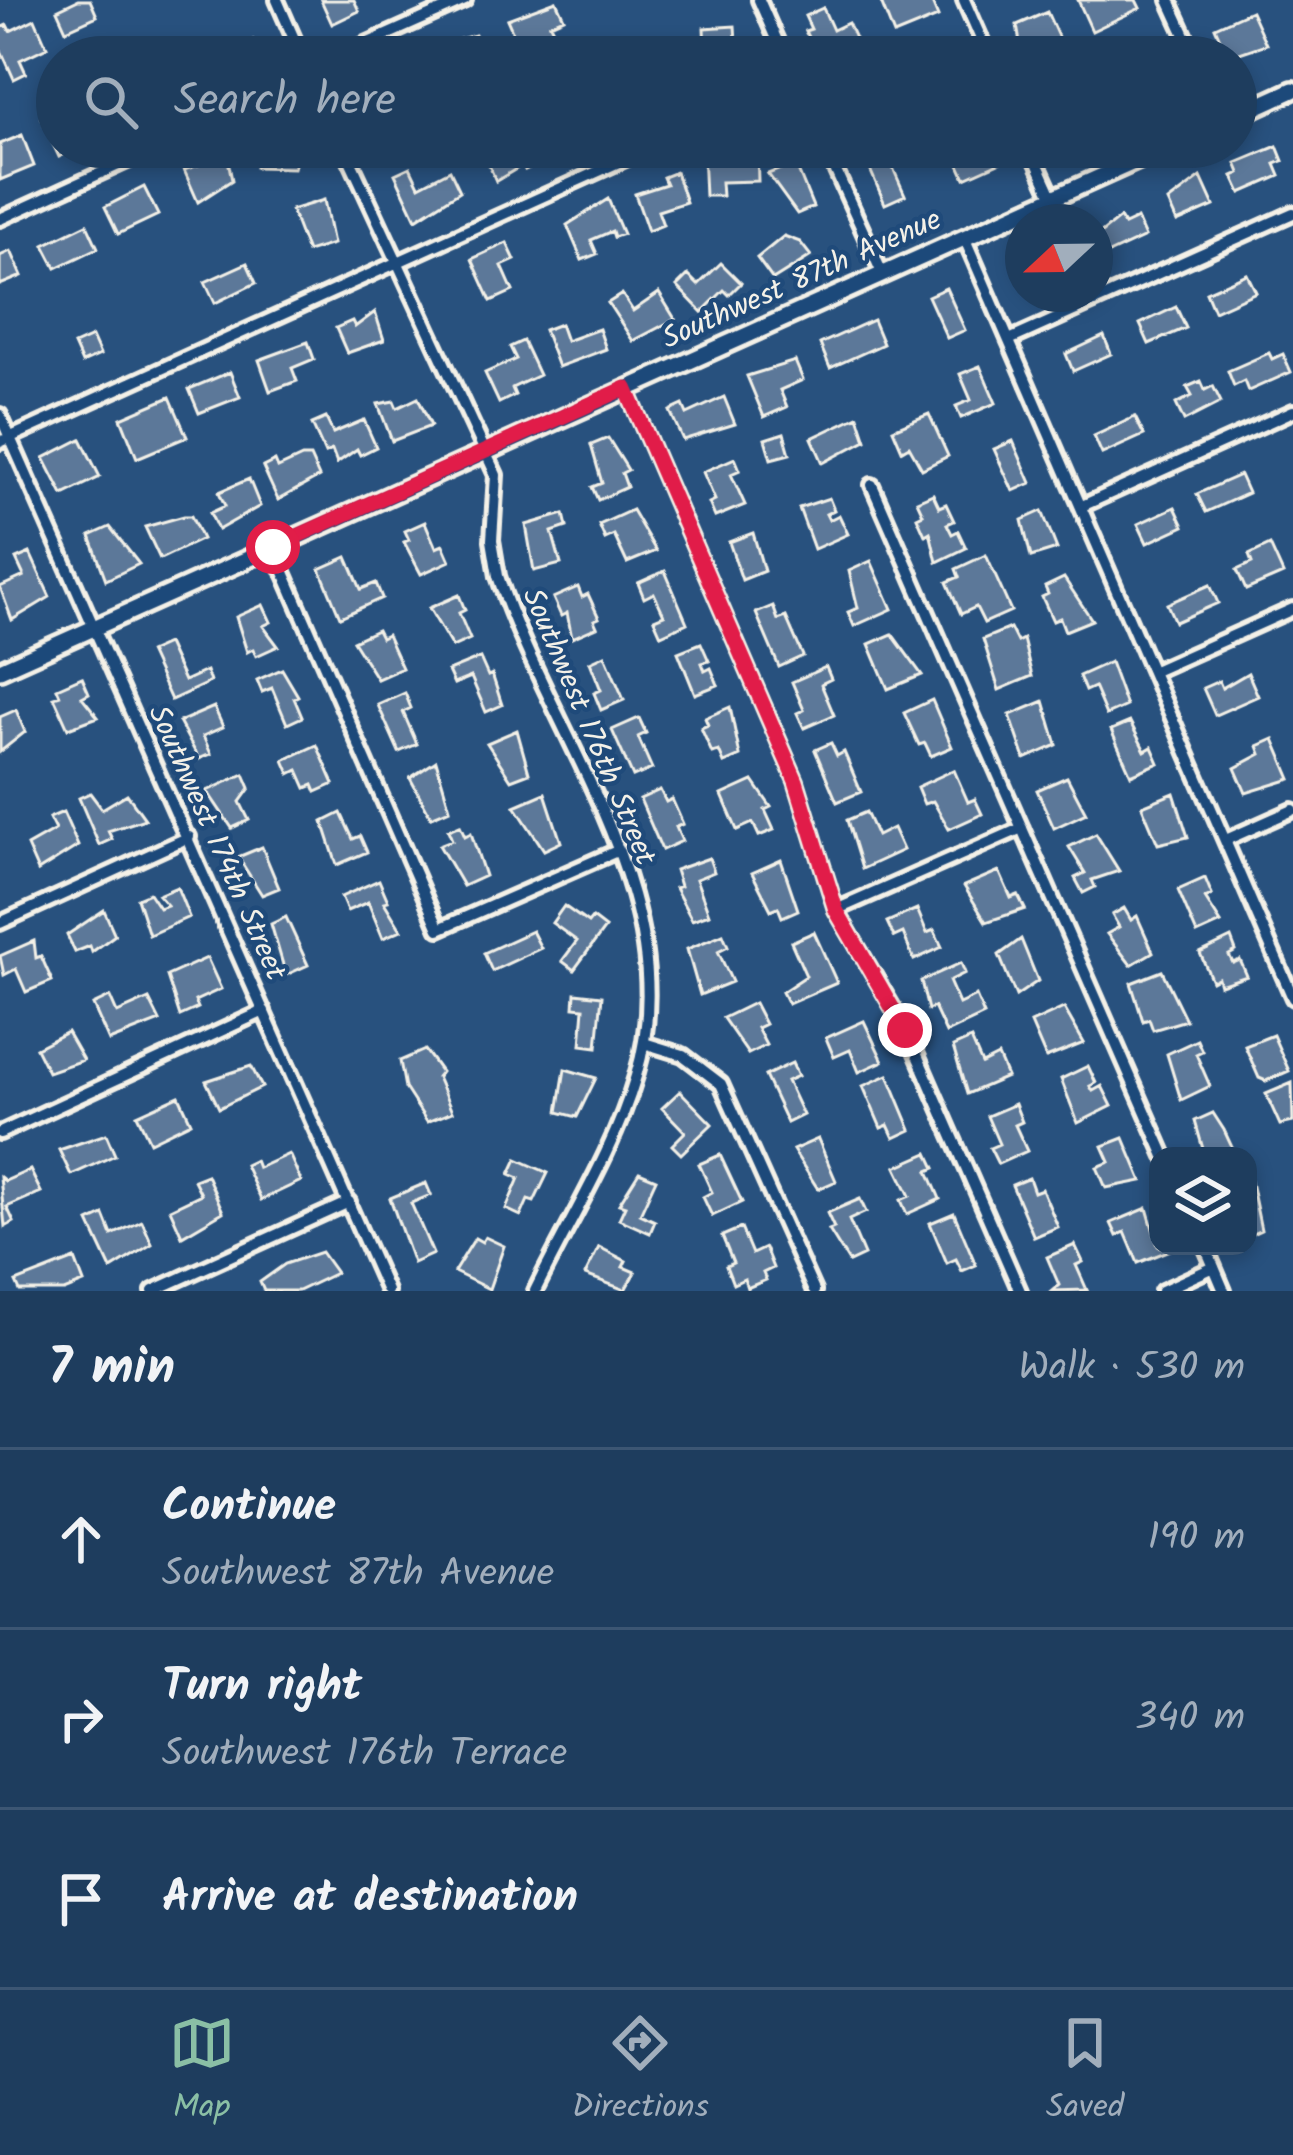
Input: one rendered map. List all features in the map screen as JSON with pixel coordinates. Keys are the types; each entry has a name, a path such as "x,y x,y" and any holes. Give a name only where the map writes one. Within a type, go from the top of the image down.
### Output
{"street":[{"path":"277,0 293,36"},
{"path":"384,36 465,0"},
{"path":"759,0 775,36"},
{"path":"964,0 980,36"},
{"path":"1169,0 1185,36"},
{"path":"1257,106 1293,90"},
{"path":"0,219 112,168"},
{"name":"Southwest 176th Street","path":"354,168 496,475 492,540 503,591 617,851 644,943 644,1043 620,1118 539,1290"},
{"path":"6,441 605,168"},
{"path":"834,168 882,273"},
{"path":"1039,168 1053,198"},
{"name":"Southwest 87th Avenue","path":"0,670 1120,168"},
{"path":"1009,340 1293,213"},
{"path":"964,237 1293,998"},
{"path":"626,388 796,781 836,910 900,1018 1020,1291"},
{"path":"1082,506 1293,411"},
{"name":"Southwest 174th Street","path":"0,415 6,441 189,837 387,1291"},
{"path":"872,485 1161,1147"},
{"path":"273,547 440,928 617,851"},
{"path":"1154,671 1293,609"},
{"path":"1228,839 1293,810"},
{"path":"836,910 1022,828"},
{"path":"0,923 189,837"},
{"path":"0,1132 264,1011"},
{"path":"644,1043 683,1054 721,1084 740,1116 814,1291"},
{"path":"153,1291 349,1202"},
{"path":"1208,1255 1224,1291"},
{"path":"1162,1291 1214,1267"}],"building":[{"path":"90,0 97,16 66,30 57,10"},
{"path":"321,0 354,0 359,11 332,24"},
{"path":"880,0 931,0 938,17 894,35"},
{"path":"1078,0 1136,0 1140,8 1092,31"},
{"path":"556,1 564,18 550,24 556,36 514,36 507,19"},
{"path":"823,8 833,30 848,23 854,36 807,36 805,31 811,29 805,16"},
{"path":"1251,11 1266,44 1257,47 1257,36 1219,36 1215,27"},
{"path":"1047,12 1058,36 1019,36 1017,25"},
{"path":"35,19 42,36 36,36 36,52 20,60 26,73 14,79 0,48 0,28 7,25 10,31"},
{"path":"735,26 736,36 704,36 704,28"},
{"path":"22,135 34,166 0,180 0,144"},
{"path":"1277,146 1283,161 1275,164 1280,176 1241,193 1233,176 1240,173 1238,168 1257,168 1257,154"},
{"path":"230,168 232,180 198,202 184,170"},
{"path":"410,168 419,186 450,170 460,191 416,219 395,174"},
{"path":"490,168 518,168 496,181"},
{"path":"704,168 758,168 758,181 721,182 722,196 705,196"},
{"path":"797,168 813,207 797,214 768,174"},
{"path":"869,168 893,168 905,195 885,204"},
{"path":"960,168 987,168 965,178"},
{"path":"676,172 686,202 658,211 663,225 648,231 635,194 666,184 663,177"},
{"path":"1201,177 1214,206 1177,222 1168,202"},
{"path":"144,187 158,215 118,234 105,207"},
{"path":"608,199 623,234 614,237 612,231 591,240 597,254 582,260 567,225"},
{"path":"324,200 333,244 307,252 291,210"},
{"path":"1120,218 1124,225 1137,219 1145,237 1113,252 1113,224"},
{"path":"87,224 98,248 56,268 44,245"},
{"path":"784,236 800,242 811,256 773,280 757,258"},
{"path":"507,243 515,260 502,266 513,291 491,301 472,259"},
{"path":"11,251 22,276 0,285 0,256"},
{"path":"247,263 256,283 215,303 205,282"},
{"path":"721,263 741,283 729,295 724,290 702,312 677,286 688,275 698,285"},
{"path":"1247,274 1256,292 1214,311 1206,292"},
{"path":"946,288 965,330 947,338 928,296"},
{"path":"659,293 675,319 633,341 608,303 622,294 633,311"},
{"path":"1176,307 1186,328 1149,344 1140,324"},
{"path":"375,312 384,340 347,353 336,328 352,321 355,327"},
{"path":"873,320 883,344 830,368 820,344"},
{"path":"560,324 566,341 599,329 606,349 558,367 544,330"},
{"path":"1104,336 1111,354 1073,371 1066,354"},
{"path":"92,337 100,355 82,363 74,345"},
{"path":"523,341 539,375 512,388 515,395 499,403 485,373 516,359 510,347"},
{"path":"308,342 314,359 292,368 297,381 270,391 259,360"},
{"path":"1269,353 1272,359 1283,354 1291,372 1248,391 1244,381 1234,386 1228,371"},
{"path":"795,361 803,380 780,390 787,407 764,417 747,376"},
{"path":"980,366 996,403 961,418 956,406 971,400 960,374"},
{"path":"230,372 240,397 199,413 189,389"},
{"path":"1201,381 1205,390 1213,386 1221,402 1184,421 1176,404 1192,396 1187,387"},
{"path":"170,397 187,437 137,458 121,418"},
{"path":"724,397 735,424 683,440 670,411 683,405 687,414"},
{"path":"418,398 431,426 392,441 378,404 394,401 397,408"},
{"path":"929,414 948,456 922,469 909,446 902,450 893,429"},
{"path":"858,416 866,440 823,463 812,438"},
{"path":"1135,417 1144,435 1102,454 1094,436"},
{"path":"326,418 333,433 364,420 376,447 360,455 357,449 337,463 332,450 325,453 312,424"},
{"path":"784,433 790,454 771,459 765,439"},
{"path":"608,438 628,470 622,473 627,487 598,500 592,487 602,483 591,445"},
{"path":"81,439 100,477 63,495 44,458"},
{"path":"1013,441 1031,483 1013,491 994,449"},
{"path":"310,457 319,477 278,500 263,467 275,461 278,468"},
{"path":"735,458 740,470 731,474 745,505 715,517 709,503 715,500 703,472"},
{"path":"1240,475 1248,493 1206,512 1197,494"},
{"path":"249,479 260,506 218,530 210,513 225,506 219,492"},
{"path":"933,494 939,507 946,504 954,521 947,524 952,534 958,531 966,548 937,562 930,532 925,535 917,517 923,514 917,501"},
{"path":"829,498 834,510 826,514 829,520 839,515 848,534 814,549 799,508"},
{"path":"1175,507 1184,526 1147,543 1138,524"},
{"path":"632,510 656,551 627,563 614,535 605,539 599,525"},
{"path":"1042,511 1057,549 1031,557 1022,520"},
{"path":"564,514 567,527 552,532 561,564 534,571 526,525"},
{"path":"191,516 202,539 160,559 145,527"},
{"path":"425,522 436,548 443,545 450,561 421,574 404,542 409,540 405,531"},
{"path":"110,527 139,564 106,580 90,536"},
{"path":"753,533 764,571 742,580 729,542"},
{"path":"1270,545 1283,574 1246,590 1237,570 1252,563 1249,555"},
{"path":"30,553 50,597 12,620 0,587 24,576 16,559"},
{"path":"986,555 1011,611 984,623 976,607 961,614 947,582 959,577 956,569"},
{"path":"347,557 361,589 376,583 382,598 340,617 320,569"},
{"path":"871,561 892,609 854,626 848,612 858,608 849,571"},
{"path":"665,571 687,623 661,635 654,619 664,615 654,593 644,598 638,583"},
{"path":"1064,578 1092,620 1065,631 1060,618 1053,621 1042,597 1048,594 1045,587"},
{"path":"1210,585 1218,603 1175,622 1167,604"},
{"path":"578,587 582,597 588,594 599,618 594,620 597,627 572,638 567,613 561,616 553,598"},
{"path":"459,595 465,610 459,613 470,639 452,647 429,608"},
{"path":"263,605 271,622 263,626 278,646 256,656 253,649 247,652 236,617"},
{"path":"773,606 778,620 786,617 803,656 779,667 756,613"},
{"path":"1010,628 1017,642 1023,639 1032,676 999,690 983,639"},
{"path":"377,630 381,638 387,635 402,668 377,679 353,641"},
{"path":"892,634 922,675 888,689 869,644"},
{"path":"701,643 709,661 702,663 705,671 711,668 718,685 695,694 678,652"},
{"path":"167,644 184,681 206,671 210,682 171,700 149,652"},
{"path":"605,655 624,700 601,710 594,693 601,690 590,662"},
{"path":"480,658 488,676 492,674 502,705 486,712 471,677 454,684 448,671"},
{"path":"1110,662 1126,706 1106,715 1094,687 1085,691 1079,676"},
{"path":"826,667 831,679 821,684 834,715 804,728 797,713 804,710 792,682"},
{"path":"282,669 298,696 294,698 302,717 287,724 272,688 262,692 257,680"},
{"path":"1248,673 1258,696 1215,715 1203,688 1219,681 1222,688"},
{"path":"82,677 89,693 82,697 98,717 68,728 54,697 60,695 57,688"},
{"path":"405,693 411,708 403,712 417,744 399,752 378,705"},
{"path":"932,700 952,747 931,756 925,743 919,745 904,713"},
{"path":"1044,701 1057,745 1025,759 1010,715"},
{"path":"214,707 223,727 203,736 211,754 199,759 179,722"},
{"path":"730,707 740,756 724,763 719,751 712,753 701,728 708,725 705,718"},
{"path":"16,710 25,732 0,752 0,717"},
{"path":"639,718 646,733 638,737 652,769 633,777 612,730"},
{"path":"1130,722 1145,751 1152,747 1159,763 1131,775 1111,730"},
{"path":"517,730 529,773 511,780 487,743"},
{"path":"1274,739 1291,779 1246,793 1235,768 1261,754 1258,746"},
{"path":"831,743 837,756 844,752 861,792 837,802 815,750"},
{"path":"317,745 334,784 316,792 313,785 306,788 298,770 290,774 284,760"},
{"path":"436,761 450,809 431,817 410,778"},
{"path":"954,770 968,802 975,799 982,814 949,829 933,801 924,804 917,787"},
{"path":"244,774 250,788 240,802 249,820 232,828 207,791"},
{"path":"1067,777 1086,813 1054,828 1037,790"},
{"path":"753,781 771,807 765,810 774,830 759,836 753,823 737,830 722,795"},
{"path":"660,790 666,802 672,799 683,824 676,827 682,841 662,850 640,799"},
{"path":"90,793 102,809 127,794 145,819 108,831 112,839 99,845 79,798"},
{"path":"545,793 561,842 544,850 515,806"},
{"path":"1174,793 1188,837 1158,844 1142,806"},
{"path":"63,812 78,846 38,871 27,846 55,830 49,818"},
{"path":"866,812 877,836 893,828 903,850 862,869 847,820"},
{"path":"341,813 353,839 360,836 367,852 337,865 323,822"},
{"path":"460,825 465,836 471,833 485,876 463,886 439,845 452,840 448,830"},
{"path":"1096,834 1119,871 1092,880 1095,887 1083,893 1075,878 1085,873 1069,847"},
{"path":"262,847 279,888 262,895 238,857"},
{"path":"709,858 714,872 696,879 709,914 692,920 675,888 680,886 675,870"},
{"path":"781,860 798,910 782,917 778,907 771,910 752,873"},
{"path":"999,871 1011,898 1018,895 1025,909 986,922 964,886"},
{"path":"1205,878 1212,895 1205,898 1221,923 1197,934 1178,890"},
{"path":"379,880 388,901 384,902 401,930 383,938 368,902 347,911 341,897"},
{"path":"177,887 189,917 149,935 137,898 149,893 159,908 167,905 158,895"},
{"path":"564,906 588,923 592,918 605,928 574,970 562,961 577,941 552,923"},
{"path":"1124,908 1131,920 1137,916 1153,952 1131,965 1107,934 1119,927 1112,915"},
{"path":"917,909 927,933 934,930 942,947 914,960 903,933 894,937 887,922"},
{"path":"104,910 115,935 92,952 90,946 75,952 67,935"},
{"path":"286,917 308,965 286,975 271,924"},
{"path":"532,931 541,948 492,971 484,953"},
{"path":"814,932 837,983 788,1004 782,992 806,976 791,942"},
{"path":"723,934 728,946 718,951 732,982 700,995 687,949"},
{"path":"1231,938 1236,951 1229,955 1233,963 1240,960 1247,976 1220,985 1218,978 1212,981 1200,953"},
{"path":"1021,939 1038,981 1016,996 999,955"},
{"path":"34,941 36,958 41,956 52,981 26,992 16,969 4,975 0,956"},
{"path":"207,958 221,989 195,1001 198,1008 180,1016 167,976"},
{"path":"961,963 965,973 949,981 959,1004 976,996 984,1015 946,1033 934,1007 928,1010 921,981"},
{"path":"1162,971 1186,1020 1153,1030 1149,1019 1143,1021 1131,983"},
{"path":"575,993 602,996 597,1047 581,1045 584,1008 574,1007"},
{"path":"110,997 117,1013 149,999 160,1021 109,1041 93,1005"},
{"path":"754,1003 765,1024 757,1028 766,1045 748,1054 723,1018"},
{"path":"1064,1008 1084,1043 1046,1058 1031,1023"},
{"path":"864,1021 883,1061 859,1072 850,1050 834,1057 826,1038"},
{"path":"67,1032 83,1060 48,1072 36,1048"},
{"path":"1273,1035 1289,1071 1266,1081 1259,1078 1245,1046"},
{"path":"971,1039 982,1064 998,1056 1007,1077 967,1094 953,1047"},
{"path":"1197,1040 1202,1051 1196,1054 1210,1086 1181,1100 1167,1054"},
{"path":"425,1050 441,1072 437,1077 452,1112 427,1122 405,1088 400,1061"},
{"path":"792,1063 798,1076 787,1081 803,1115 787,1123 765,1076"},
{"path":"251,1066 262,1087 219,1108 206,1081"},
{"path":"1088,1066 1096,1083 1090,1086 1093,1091 1102,1086 1112,1106 1078,1123 1061,1079"},
{"path":"565,1069 596,1078 577,1117 558,1112"},
{"path":"888,1075 911,1130 894,1138 888,1125 881,1128 863,1086"},
{"path":"1292,1083 1293,1122 1280,1125 1266,1094"},
{"path":"680,1091 712,1124 681,1154 672,1145 685,1132 662,1108"},
{"path":"179,1096 191,1122 150,1142 137,1115"},
{"path":"1015,1104 1022,1122 1015,1125 1027,1151 998,1164 990,1148 999,1144 987,1116"},
{"path":"1213,1113 1232,1147 1202,1147 1195,1121"},
{"path":"106,1134 115,1155 71,1175 59,1150"},
{"path":"1124,1138 1142,1181 1106,1188 1097,1167 1110,1162 1103,1146"},
{"path":"818,1139 836,1181 818,1189 793,1150"},
{"path":"928,1153 935,1168 928,1171 940,1199 907,1214 901,1200 910,1196 896,1167"},
{"path":"289,1154 301,1181 261,1200 245,1165 255,1160 258,1168"},
{"path":"720,1155 742,1202 712,1216 703,1197 712,1192 699,1164"},
{"path":"517,1159 548,1173 521,1216 506,1209 519,1178 510,1174"},
{"path":"30,1170 41,1192 7,1207 14,1222 5,1227 0,1177 5,1181"},
{"path":"639,1172 656,1179 640,1214 655,1221 650,1233 619,1219 625,1206 619,1204"},
{"path":"207,1175 223,1212 182,1236 170,1209 201,1194 194,1180"},
{"path":"1029,1178 1034,1192 1042,1189 1058,1227 1034,1237 1012,1185"},
{"path":"426,1183 431,1195 411,1203 433,1254 413,1263 390,1198"},
{"path":"860,1199 866,1212 849,1220 864,1255 849,1262 829,1230 834,1228 827,1213"},
{"path":"1147,1208 1149,1255 1158,1255 1138,1263 1125,1232 1117,1236 1111,1223"},
{"path":"954,1213 976,1265 962,1271 956,1259 947,1263 930,1223"},
{"path":"104,1215 112,1235 142,1221 152,1244 111,1269 89,1222"},
{"path":"741,1228 752,1254 765,1248 773,1268 763,1273 766,1280 747,1288 744,1279 733,1284 726,1266 733,1263 722,1236"},
{"path":"485,1237 504,1246 489,1289 454,1272 475,1238 482,1242"},
{"path":"1075,1245 1083,1262 1076,1265 1087,1290 1052,1291 1059,1285 1047,1257"},
{"path":"599,1247 626,1261 623,1267 635,1272 625,1290 585,1275"},
{"path":"321,1252 336,1273 298,1291 264,1291 260,1282 285,1264"},
{"path":"75,1259 84,1283 64,1291 20,1291 16,1282"}],"route":[{"path":"273,547 626,388 805,803 836,910 905,1030"}]}
